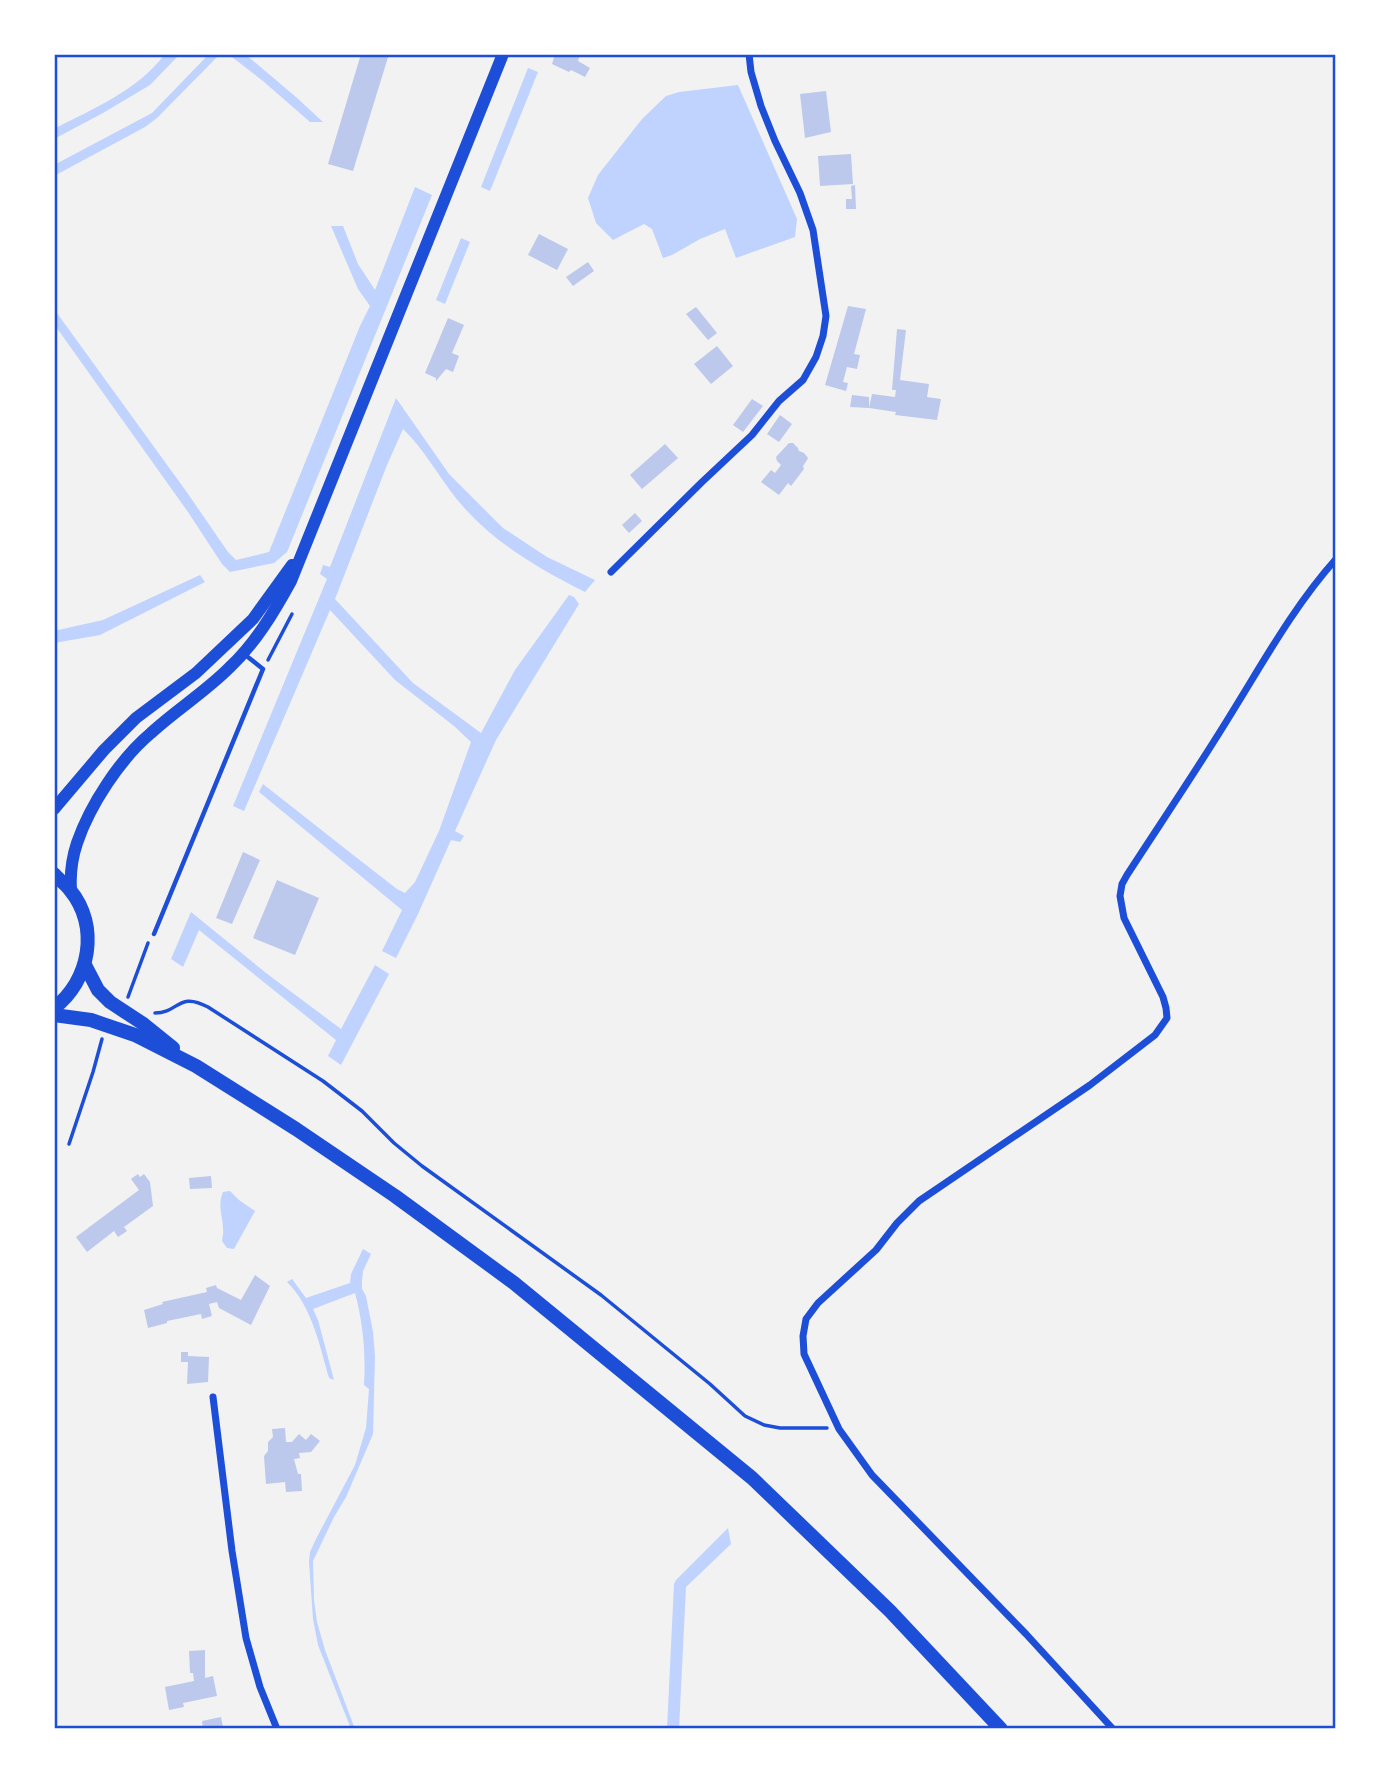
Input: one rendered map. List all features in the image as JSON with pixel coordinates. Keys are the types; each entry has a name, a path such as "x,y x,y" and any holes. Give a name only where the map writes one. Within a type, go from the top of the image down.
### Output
{"main road":[{"path":"71,890 71,873 77,844 93,807 119,766 148,734 229,668 243,653 272,616 291,581 503,54"},
{"path":"54,809 104,750 136,718 196,673 253,620 307,544"},
{"path":"54,874 71,890 81,907 87,926 88,946 85,965 76,985 54,1008"},
{"path":"85,965 97,990 196,1066"},
{"path":"54,1015 92,1020 135,1035 196,1066 395,1196 514,1283 752,1478 890,1611 1001,1729"}],"street":[{"path":"611,572 752,435 779,401 803,380 816,357 823,336 825,316 813,230 800,193 761,106 749,54"},
{"path":"1113,1729 1026,1634 872,1475 839,1429 804,1354 806,1319 818,1303 876,1250 919,1201 1090,1085 1156,1035 1162,1027 1167,1018 1163,996 1124,918 1120,896 1122,884 1289,620 1336,559"},
{"path":"213,1397 246,1638 276,1729"}],"lane":[{"path":"154,934 262,669 243,653"}],"path":[{"path":"118,1008 131,998 131,986 154,934"},
{"path":"147,1010 158,1013 180,1002 200,1003 323,1081 362,1111 422,1166 601,1295 676,1355 745,1416 764,1426 839,1429"},
{"path":"69,1144 107,1026"}],"water":[{"path":"165,54 180,54 150,85 54,139 54,129 128,88 154,67"},
{"path":"209,54 220,54 157,118 54,176 54,165 152,113"},
{"path":"228,54 245,54 323,122 310,122"},
{"path":"528,68 538,72 490,191 481,187"},
{"path":"738,85 797,219 795,237 736,258 725,229 663,258 652,229 644,224 613,240 596,223 588,198 598,175 642,119 666,96"},
{"path":"415,187 432,195 287,552 274,563 230,572 54,324 54,309 228,552 236,560 269,552 370,306 358,289 331,226 343,226 358,264 375,290"},
{"path":"461,238 470,242 445,304 436,300"},
{"path":"396,398 449,474 503,528 547,557 595,580 585,592 532,563 498,540 455,497 424,453 403,429 335,599 413,683 481,733 515,670 569,595 579,604 496,740 455,831 464,836 460,842 451,840 396,958 382,951 402,910 259,792 263,784 405,893 415,882 439,831 471,742 395,680 330,610 244,811 233,806 327,579 320,574 323,565 330,567"},
{"path":"200,575 205,582 100,635 54,643 54,631 103,620"},
{"path":"191,912 341,1029 375,965 389,974 341,1065 328,1056 336,1040 199,930 183,967 171,959"},
{"path":"230,1191 255,1211 234,1249 227,1248 222,1241 220,1201 223,1192"},
{"path":"363,1249 371,1254 363,1271 362,1289 366,1296 373,1332 375,1356 373,1434 346,1497 313,1561 317,1622 355,1729 351,1729 318,1645 313,1619 309,1562 316,1539 355,1465 366,1428 369,1389 364,1385 362,1327 355,1293 313,1309 334,1380 329,1378 309,1315 287,1282 292,1279 306,1298 350,1283 351,1274"},
{"path":"728,1528 731,1544 686,1587 679,1729 667,1729 674,1584"}],"building":[{"path":"361,54 389,54 353,171 328,164"},
{"path":"555,54 580,54 578,61 590,68 585,77 552,64"},
{"path":"826,91 831,132 805,138 800,94"},
{"path":"851,154 853,184 820,186 818,156"},
{"path":"855,185 856,209 846,209 846,199 852,199 851,186"},
{"path":"539,234 568,249 557,270 528,255"},
{"path":"588,262 594,271 573,286 566,277"},
{"path":"848,306 866,309 854,354 860,355 857,369 847,367 843,382 848,383 846,391 825,385"},
{"path":"696,307 717,333 708,340 686,314"},
{"path":"448,318 464,325 452,353 459,356 453,372 446,369 436,381 436,378 425,373"},
{"path":"897,329 906,330 900,380 929,384 927,397 941,399 937,420 895,415 896,412 869,408 872,394 895,397 896,390 892,390"},
{"path":"717,346 733,366 711,384 694,364"},
{"path":"852,395 869,397 869,408 850,407"},
{"path":"752,399 763,406 743,432 733,425"},
{"path":"780,415 792,424 779,442 767,434"},
{"path":"789,443 793,443 808,458 804,469 791,486 788,483 779,495 761,482 771,470 775,473 781,465 776,457"},
{"path":"665,444 678,458 642,489 630,475"},
{"path":"635,513 642,521 629,533 622,525"},
{"path":"243,852 260,860 232,924 216,918"},
{"path":"277,880 319,898 295,955 253,938"},
{"path":"138,1174 140,1177 144,1174 150,1182 153,1206 124,1227 127,1231 118,1237 114,1231 87,1252 76,1237 139,1190 131,1179"},
{"path":"211,1176 212,1188 190,1189 189,1178"},
{"path":"255,1275 270,1286 251,1325 219,1308 217,1302 209,1304 212,1316 202,1319 201,1314 148,1328 144,1310 163,1304 162,1302 207,1292 206,1288 216,1285 241,1300"},
{"path":"181,1352 188,1352 188,1356 209,1357 208,1382 187,1384 188,1362 181,1362"},
{"path":"285,1428 286,1442 292,1442 299,1434 306,1440 311,1434 320,1441 311,1452 299,1453 300,1458 294,1459 298,1474 301,1474 302,1491 286,1492 285,1482 266,1484 264,1456 268,1451 268,1442 273,1437 272,1429"},
{"path":"205,1650 205,1678 213,1676 217,1696 183,1703 184,1707 169,1710 165,1687 194,1681 193,1673 190,1673 189,1651"},
{"path":"221,1717 223,1727 226,1726 227,1729 203,1729 202,1721"}]}
